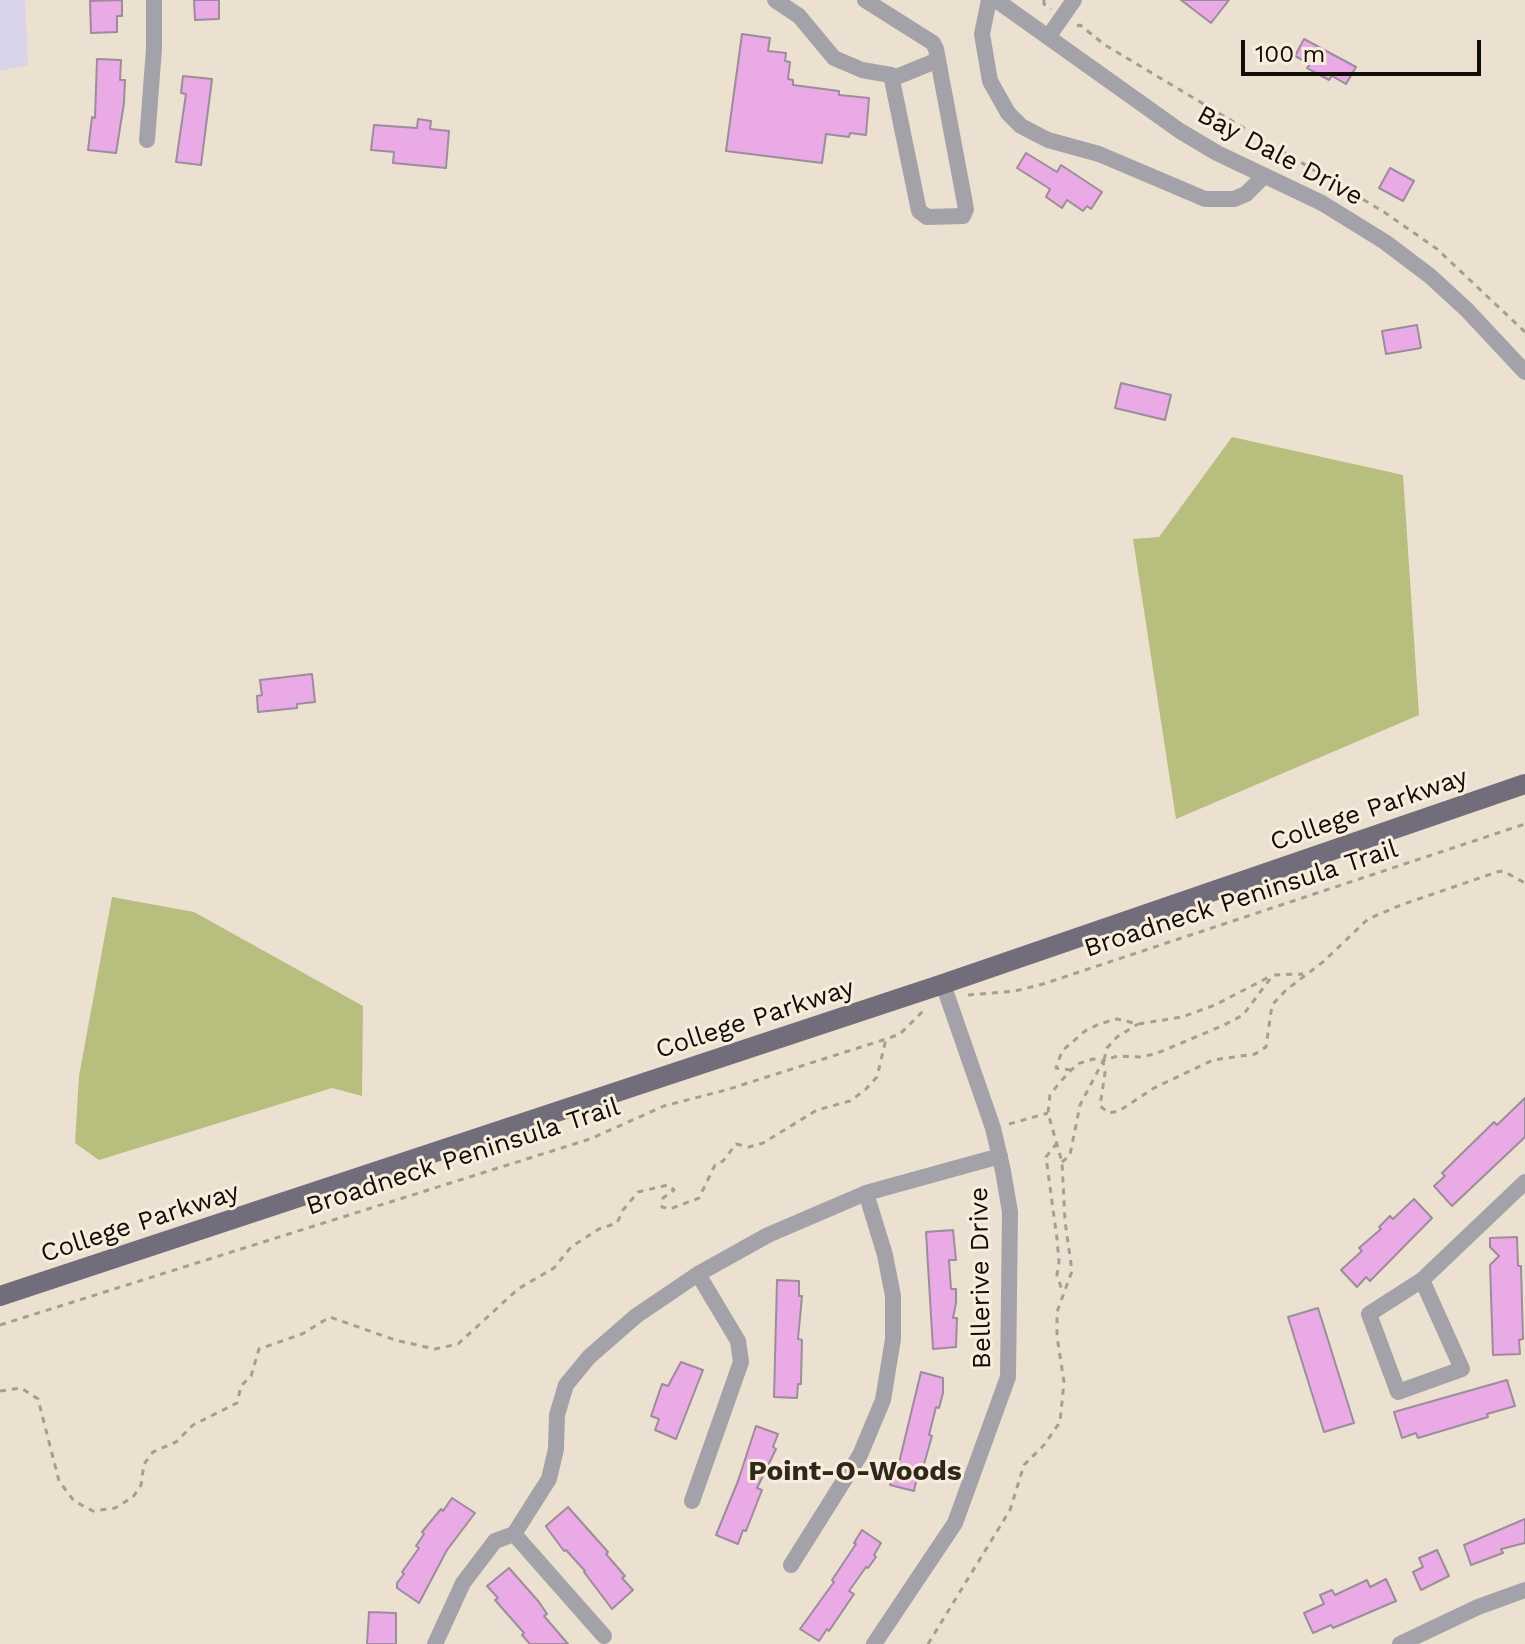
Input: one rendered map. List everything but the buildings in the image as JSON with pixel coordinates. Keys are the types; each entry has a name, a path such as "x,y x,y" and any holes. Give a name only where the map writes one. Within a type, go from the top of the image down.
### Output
{"main road":[{"name":"College Parkway","path":"0,1296 943,984 1525,784"}],"street":[{"path":"147,140 154,49 154,0"},
{"path":"775,0 799,16 834,58 846,65 894,78 919,211 927,217 963,216 966,209 933,43 865,0"},
{"path":"989,0 982,34 990,81 1008,113 1021,126 1048,140 1099,154 1205,199 1234,199 1246,194 1264,176"},
{"name":"Bay Dale Drive","path":"996,0 1180,131 1322,203 1385,242 1430,276 1523,367"},
{"path":"1049,36 1074,0"},
{"path":"894,78 938,60"},
{"name":"Bellerive Drive","path":"874,1644 955,1523 1008,1377 1010,1212 993,1128 943,984"},
{"path":"435,1644 463,1583 495,1541 514,1534 549,1479 556,1449 557,1415 566,1385 589,1357 636,1316 698,1274 768,1235 866,1193 1000,1156"},
{"path":"1422,1280 1462,1369 1398,1392 1369,1314 1422,1280 1525,1182"},
{"path":"791,1565 860,1455 883,1400 893,1339 893,1296 885,1255 866,1193"},
{"path":"692,1501 741,1362 738,1341 698,1274"},
{"path":"514,1534 604,1636"},
{"path":"1400,1644 1478,1607 1525,1590"}],"path":[{"path":"1044,0 1044,4 1075,27 1080,25 1105,45 1384,212 1437,249 1525,332"},
{"name":"Broadneck Peninsula Trail","path":"966,995 1015,991 1043,984 1525,824"},
{"path":"1103,1061 1105,1073 1100,1106 1109,1113 1119,1111 1154,1088 1213,1060 1255,1054 1266,1047 1272,1005 1303,974 1323,962 1368,919 1503,871 1525,883"},
{"path":"1072,1070 1056,1068 1062,1051 1085,1031 1117,1019 1138,1024 1182,1017 1215,1005 1273,975 1303,974"},
{"path":"928,1644 1010,1510 1024,1465 1044,1445 1060,1422 1064,1382 1057,1312 1072,1271 1065,1221 1062,1162 1048,1113 1050,1095 1077,1064 1093,1059 1103,1061 1117,1056 1155,1054 1243,1015 1273,975"},
{"name":"Broadneck Peninsula Trail","path":"0,1325 590,1139 664,1106 726,1090 886,1039 900,1034 928,1006"},
{"path":"1062,1162 1070,1155 1080,1105 1107,1048 1117,1037 1138,1024"},
{"path":"0,1391 21,1388 38,1399 59,1481 74,1501 93,1511 115,1508 133,1497 141,1485 144,1464 153,1452 176,1442 193,1425 237,1403 241,1386 251,1376 259,1349 302,1334 330,1317 395,1340 435,1349 458,1344 518,1289 554,1268 571,1247 599,1229 617,1223 638,1192 668,1185 674,1190 663,1198 662,1207 670,1209 699,1198 702,1186 709,1182 715,1165 723,1161 736,1144 749,1147 763,1143 817,1110 850,1101 877,1077 886,1039"},
{"path":"993,1128 1048,1113"},
{"path":"1057,1143 1046,1157 1057,1239 1057,1275 1064,1295"}],"shaded area":[{"path":"0,0 25,0 28,65 0,71"}],"green space":[{"path":"1232,437 1403,475 1419,715 1176,819 1133,539 1159,537"},
{"path":"112,897 194,912 363,1006 362,1096 332,1088 99,1160 75,1143 79,1076"}],"district":[{"name":"Point-O-Woods","path":"855,1472"}]}
